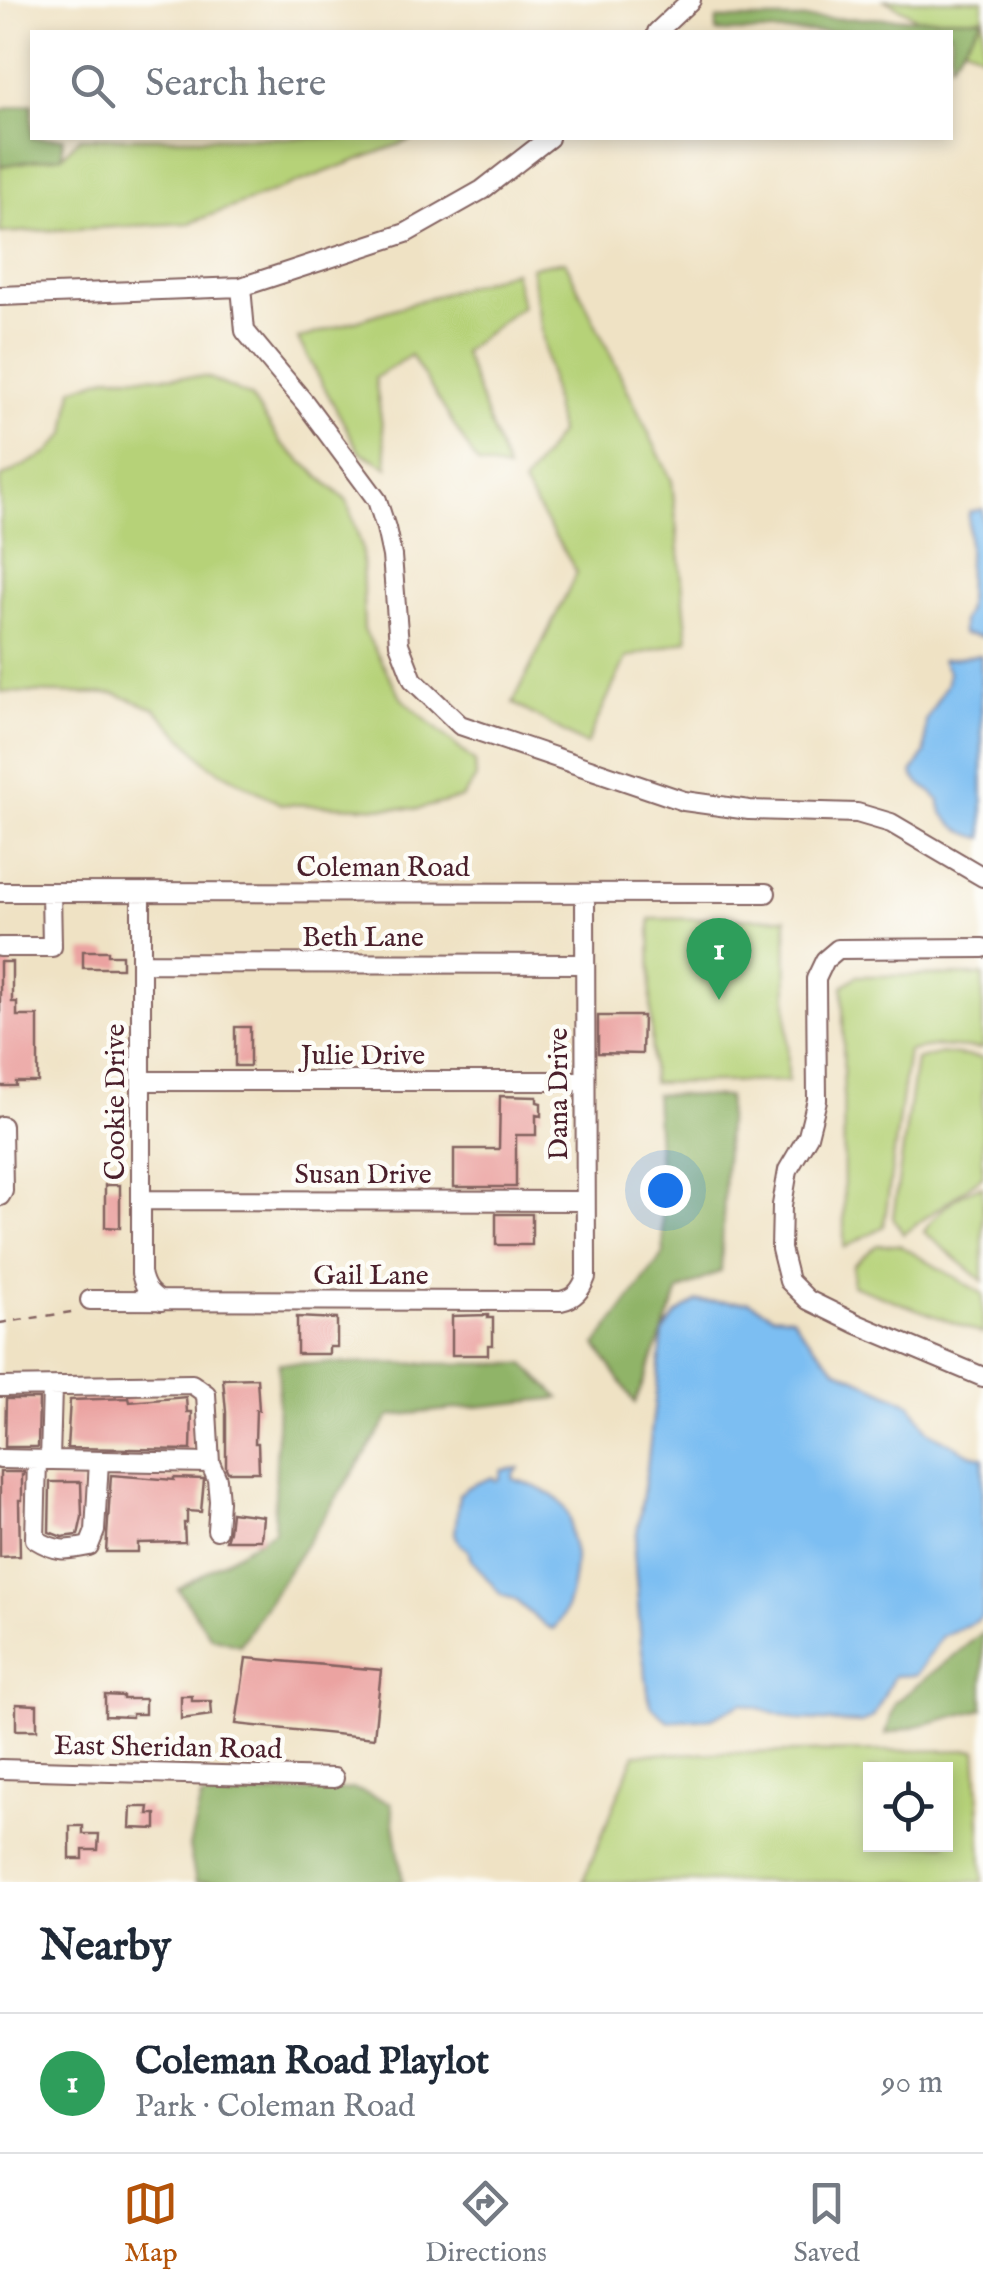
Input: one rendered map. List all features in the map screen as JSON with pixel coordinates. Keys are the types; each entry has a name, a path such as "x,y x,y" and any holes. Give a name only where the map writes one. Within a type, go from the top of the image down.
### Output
{"street":[{"path":"659,30 691,0"},
{"path":"0,296 241,287 406,233 482,190 546,140"},
{"path":"241,287 245,330 376,500 392,556 399,644 414,680 460,725 684,801 749,810 857,813 891,823 983,876"},
{"name":"Coleman Road","path":"0,892 766,893"},
{"path":"0,947 52,948 51,892"},
{"name":"Dana Drive","path":"578,1292 586,1277 586,893"},
{"name":"Cookie Drive","path":"141,894 141,1273 151,1295 161,1301"},
{"path":"983,948 838,949 824,960 816,979 817,1100 808,1136 788,1170 781,1250 788,1281 808,1300 983,1376"},
{"name":"Beth Lane","path":"141,963 585,964"},
{"name":"Julie Drive","path":"141,1081 584,1082"},
{"path":"0,1196 2,1126"},
{"name":"Susan Drive","path":"141,1200 585,1201"},
{"name":"Gail Lane","path":"90,1300 561,1301 572,1299 578,1292"},
{"path":"0,1387 192,1384 206,1394 210,1464 217,1479 219,1501 217,1530"},
{"path":"52,1387 35,1539 50,1549 90,1546 95,1531 98,1461"},
{"path":"0,1460 210,1464"},
{"name":"East Sheridan Road","path":"0,1769 334,1778"}],"path":[{"path":"0,1324 87,1310 90,1300"}],"green space":[{"path":"885,0 983,0 983,56 953,39 953,30 938,30"},
{"path":"983,18 953,60 953,30 716,30 717,19"},
{"path":"30,104 30,140 63,140 62,156 0,166 0,110"},
{"path":"77,140 411,140 190,223 0,233 0,166 62,156"},
{"path":"565,261 672,481 688,640 626,658 586,745 513,703 577,572 523,485 559,433 531,267"},
{"path":"514,271 522,306 463,352 507,470 478,464 411,355 375,378 388,467 359,451 298,339"},
{"path":"110,376 207,377 251,397 281,443 347,501 362,548 364,630 402,699 475,762 476,778 462,798 418,809 281,804 209,765 155,709 116,694 0,692 0,478 48,453 66,434 73,389"},
{"path":"786,918 788,1081 652,1083 650,919"},
{"path":"983,975 983,1049 937,1046 908,1051 884,1226 844,1248 843,986 857,976"},
{"path":"941,1053 983,1058 983,1176 903,1234 893,1217 916,1060"},
{"path":"655,1094 728,1097 721,1271 679,1291 635,1403 596,1345 664,1253"},
{"path":"983,1186 983,1281 924,1232 949,1203"},
{"path":"877,1245 899,1245 983,1294 983,1334 852,1285 853,1265"},
{"path":"279,1363 524,1364 560,1398 390,1416 240,1645 211,1637 178,1589 274,1531"},
{"path":"983,1632 983,1709 886,1734 895,1703"},
{"path":"976,1750 983,1882 583,1882 635,1754"},
{"path":"354,1789 391,1803 403,1882 196,1882 189,1847 201,1798"}],"water":[{"path":"983,509 983,637 962,634 962,621 967,609 969,512"},
{"path":"981,655 983,838 950,821 939,800 912,773 925,753 926,720 947,683 948,671 942,660"},
{"path":"697,1301 749,1302 773,1315 792,1317 836,1369 911,1404 928,1431 983,1457 983,1616 942,1636 916,1675 894,1676 873,1717 861,1723 799,1720 742,1703 712,1718 668,1721 650,1705 634,1552 663,1333 677,1314"},
{"path":"519,1468 513,1479 555,1497 570,1518 574,1574 567,1605 553,1629 514,1599 501,1595 455,1534 459,1494 493,1477 495,1481 499,1479 502,1470"}],"building":[{"path":"83,951 122,955 122,968 83,968"},
{"path":"0,962 12,962 12,1002 17,1002 17,1016 38,1016 38,1082 0,1086"},
{"path":"598,1016 643,1016 642,1054 598,1053"},
{"path":"235,1027 250,1027 250,1066 235,1066"},
{"path":"500,1096 537,1097 541,1103 541,1116 536,1115 536,1135 516,1135 516,1187 454,1187 454,1149 499,1149"},
{"path":"105,1185 120,1185 120,1228 105,1227"},
{"path":"496,1214 532,1214 532,1245 496,1245"},
{"path":"452,1316 493,1318 493,1345 488,1345 488,1355 452,1355"},
{"path":"297,1317 337,1319 337,1347 329,1347 329,1354 297,1354"},
{"path":"257,1378 255,1443 259,1472 228,1472 223,1379"},
{"path":"186,1397 187,1412 192,1412 191,1450 67,1448 70,1400 129,1398 130,1402"},
{"path":"6,1399 39,1399 38,1447 5,1447"},
{"path":"0,1472 24,1472 19,1500 20,1556 0,1557"},
{"path":"111,1475 204,1479 201,1512 187,1511 185,1542 138,1543 138,1552 106,1552"},
{"path":"50,1482 81,1482 78,1535 62,1537 49,1532"},
{"path":"231,1512 263,1516 261,1540 226,1540"},
{"path":"246,1658 381,1670 374,1738 236,1724"},
{"path":"105,1695 145,1699 145,1714 105,1716"},
{"path":"181,1696 192,1696 192,1701 211,1701 212,1715 181,1719"},
{"path":"16,1704 37,1705 37,1730 16,1730"},
{"path":"131,1807 149,1807 148,1814 156,1814 156,1829 130,1828"},
{"path":"70,1826 83,1826 83,1834 99,1834 98,1850 83,1850 83,1859 70,1859"}],"place":[{"name":"Coleman Road Playlot","path":"719,1000"}]}
